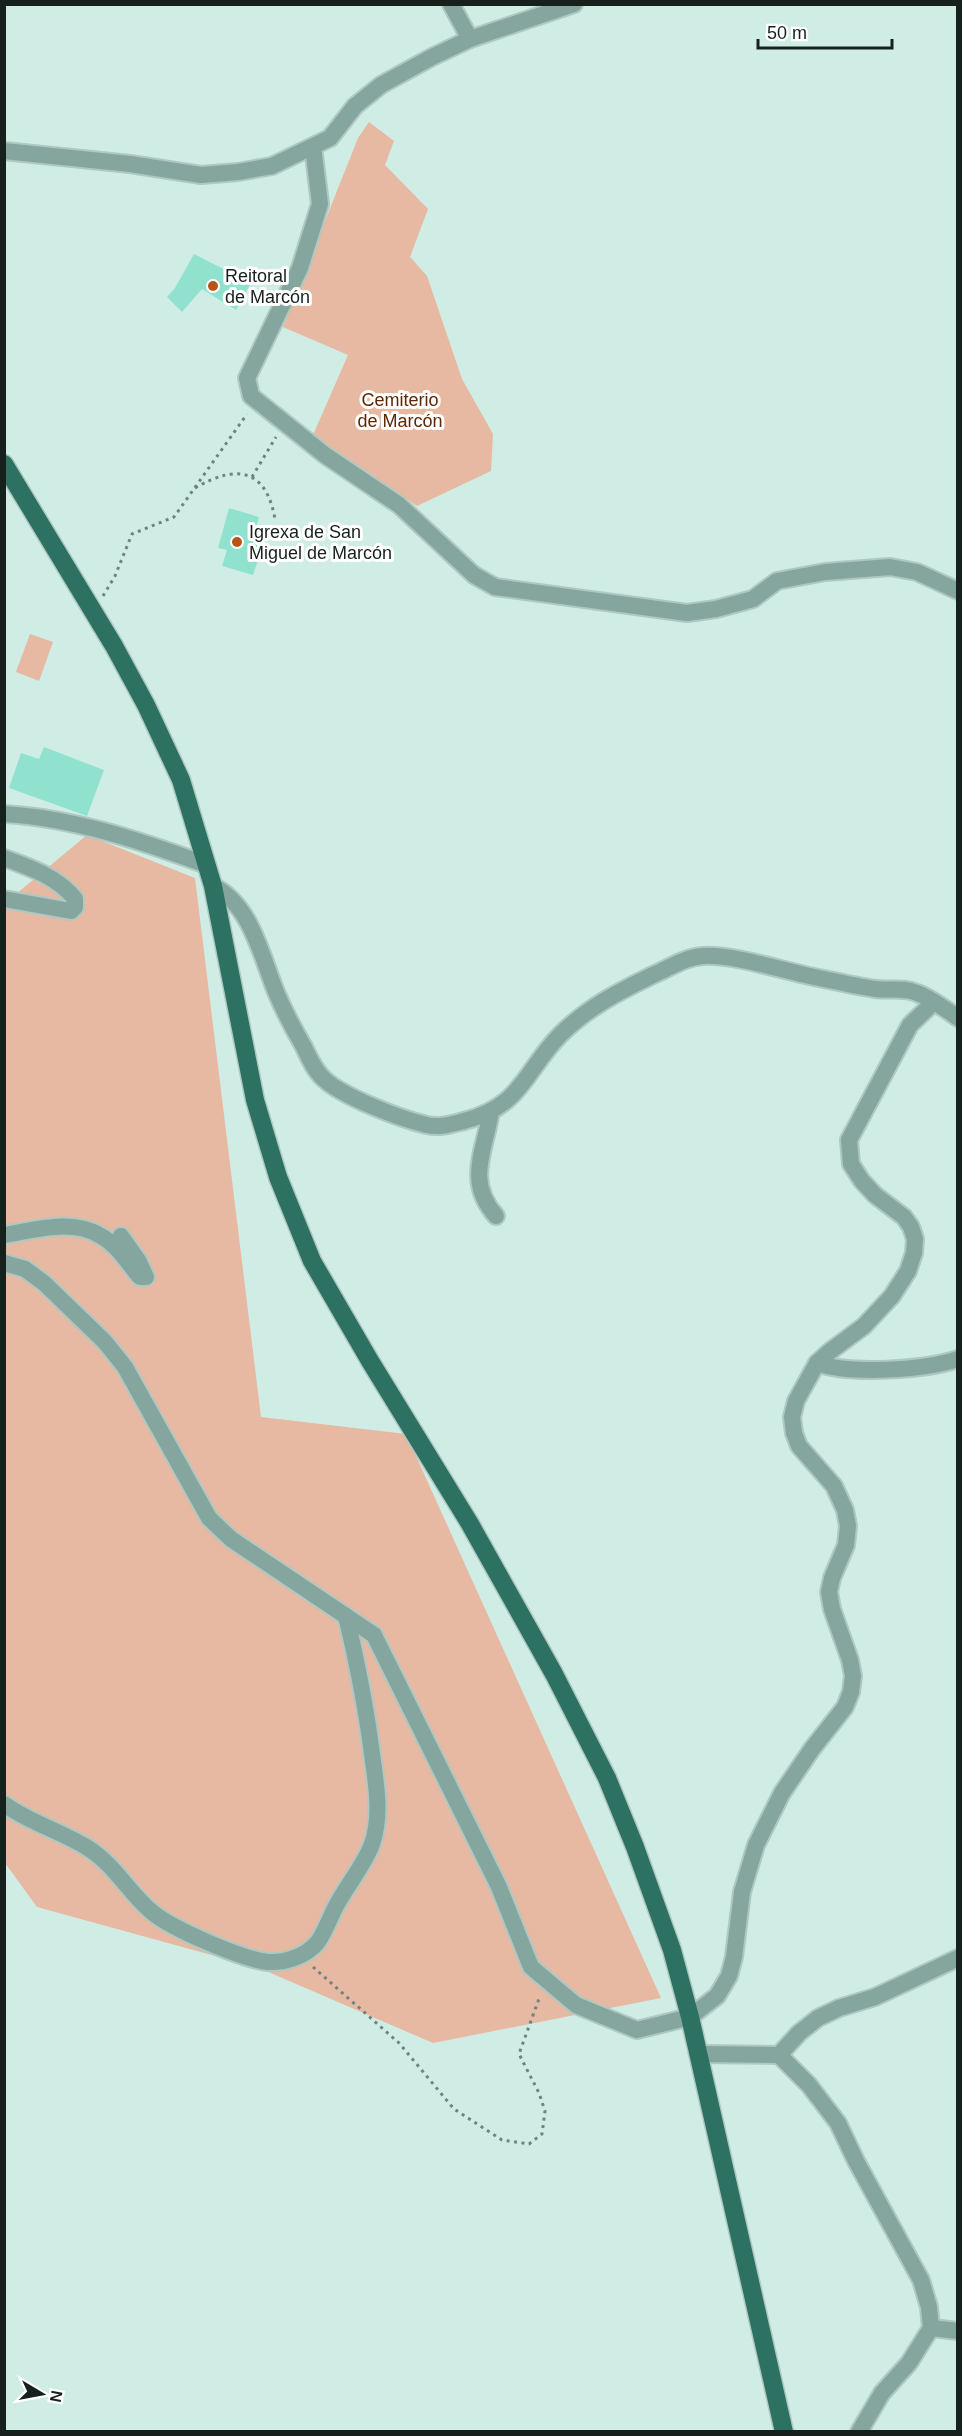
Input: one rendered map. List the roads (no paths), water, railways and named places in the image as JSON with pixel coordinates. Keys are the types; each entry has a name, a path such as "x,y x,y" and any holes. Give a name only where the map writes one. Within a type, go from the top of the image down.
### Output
{"main road":[{"path":"4,464 114,645 146,705 181,780 213,886 255,1100 278,1177 312,1261 470,1524 554,1674 607,1778 635,1847 672,1950 690,2017 784,2432"}],"street":[{"path":"451,4 470,39"},
{"path":"4,152 130,164 201,175 272,166 330,138 354,106 381,85 470,39 574,4"},
{"path":"313,147 320,204 300,268 247,378 252,396 325,455 399,505 474,575 495,587 687,613 716,609 753,599 777,581 825,572 890,567 917,572 957,591"},
{"path":"4,814 69,823 145,843 207,865"},
{"path":"4,858 53,879 68,889 75,899 75,907 71,911 4,899"},
{"path":"213,886 227,893 237,904 248,924 287,1015 323,1078 334,1087 376,1106 431,1126 448,1125 491,1111 502,1105 517,1092 560,1036 582,1016 605,999 686,959 703,956 723,957 877,989 917,992 957,1018"},
{"path":"4,1263 25,1269 44,1283 112,1351 125,1368 209,1518 231,1539 374,1635 499,1887 531,1967 576,2005 637,2030 690,2017 717,1996 729,1976 734,1957 742,1892 756,1845 782,1793 812,1749 845,1707 851,1692 853,1676 850,1660 832,1609 829,1592 832,1578 846,1545 848,1526 845,1510 834,1486 799,1446 794,1434 792,1417 796,1401 817,1364 864,1326 892,1296 908,1271 914,1253 915,1239 911,1227 903,1217 874,1195 862,1181 851,1164 849,1140 910,1025 934,1002"},
{"path":"491,1111 481,1152 479,1176 482,1196 496,1216"},
{"path":"4,1235 52,1227 77,1227 100,1235 115,1247 140,1277 146,1277 138,1260 121,1236"},
{"path":"817,1364 836,1369 862,1369 942,1364 957,1359"},
{"path":"4,1804 18,1814 89,1849 108,1864 150,1911 168,1924 243,1956 269,1962 300,1955 317,1942 340,1896 362,1864 372,1843 375,1830 377,1793 366,1710 346,1616"},
{"path":"779,2055 799,2033 818,2018 839,2008 875,1997 957,1958"},
{"path":"699,2054 779,2055 809,2085 838,2123 856,2161 921,2280 929,2307 931,2328 909,2363 882,2393 859,2432"},
{"path":"931,2328 957,2331"}],"place":[{"name":"Reitoral de Marcón","path":"213,286"},
{"name":"Igrexa de San Miguel de Marcón","path":"237,542"}],"park label":[{"name":"Cemiterio de Marcón","path":"400,410"}]}
